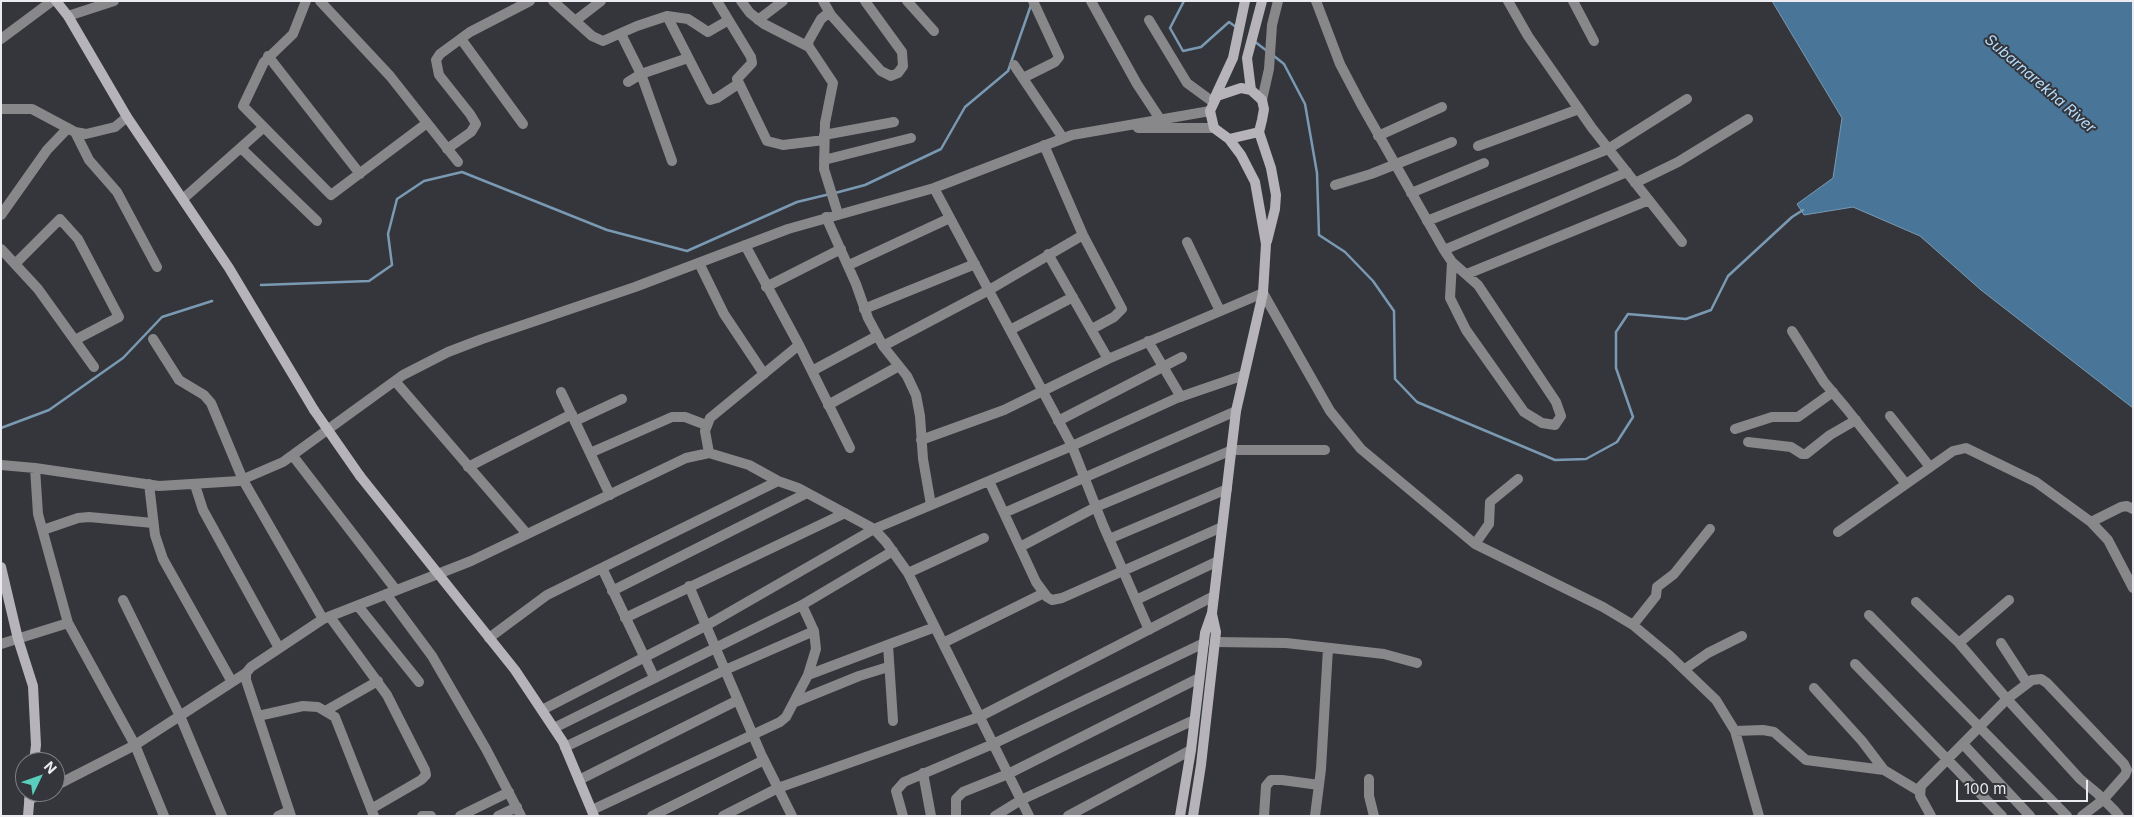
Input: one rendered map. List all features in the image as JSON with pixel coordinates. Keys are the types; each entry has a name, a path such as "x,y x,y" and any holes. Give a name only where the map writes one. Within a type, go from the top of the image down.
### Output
{"street":[{"path":"1,39 52,1"},
{"path":"56,1 68,16 126,117 184,198 229,268 314,410 360,476 515,670 554,728 566,747 593,813 780,722 790,712 795,702 808,675 816,649 814,631 802,605"},
{"path":"68,16 114,1"},
{"path":"306,1 293,34 268,56 258,72 243,106 331,196 427,123"},
{"path":"320,1 390,76 458,162"},
{"path":"447,149 471,132 476,124 439,75 436,66 440,54 492,20 530,1"},
{"path":"553,1 598,40 607,40 637,26 667,16 678,16 688,19 702,30 708,32 727,21"},
{"path":"575,21 601,1"},
{"path":"716,1 752,61 738,76 738,84 767,142 783,145 894,122"},
{"path":"740,1 758,20 808,47 833,83 824,137 824,164 838,214"},
{"path":"758,20 783,1"},
{"path":"822,1 881,71 891,76 902,66 902,52 865,1"},
{"path":"907,1 934,31"},
{"path":"1023,78 1055,62 1060,57 1033,1"},
{"path":"1091,1 1137,84 1160,119"},
{"path":"1214,128 1211,106 1233,58 1245,1"},
{"path":"1251,90 1247,58 1262,1"},
{"path":"1180,816 1191,750 1204,643 1212,613 1236,411 1263,293 1266,244 1275,210 1276,195 1271,168 1259,132 1264,109 1262,100 1269,69 1272,25 1278,1"},
{"path":"1316,1 1340,64 1378,136 1444,250 1452,262 1478,285 1556,402 1561,416 1554,425 1542,423 1524,412 1466,330 1450,298 1452,262"},
{"path":"1508,1 1528,36 1579,109 1608,149 1682,242"},
{"path":"1573,1 1594,41"},
{"path":"808,47 810,36 821,19 826,15 832,15"},
{"path":"667,16 710,100 718,98 738,84"},
{"path":"1149,20 1187,83 1211,106"},
{"path":"621,34 641,74 672,161"},
{"path":"461,39 523,124"},
{"path":"268,56 360,174"},
{"path":"628,82 641,74 688,58"},
{"path":"1014,65 1063,138"},
{"path":"1,466 35,468 148,484 195,485 243,480 262,473 293,456 395,381 448,352 482,338 635,287 745,245 826,217 934,188 1063,138 1160,119 1211,106 1217,96 1223,92 1240,88 1251,90 1262,100"},
{"path":"1427,221 1608,149 1687,99"},
{"path":"1,109 18,107 32,109 71,130 86,134 114,127 126,117"},
{"path":"1378,136 1442,107"},
{"path":"1478,146 1579,109"},
{"path":"1635,183 1678,162 1748,119"},
{"path":"184,198 242,149 264,127"},
{"path":"1109,128 1214,128 1229,139 1242,155 1255,182 1266,244"},
{"path":"1,215 47,150 71,130"},
{"path":"71,130 89,160 117,192 157,267"},
{"path":"1229,139 1259,132"},
{"path":"824,164 911,138"},
{"path":"1335,185 1371,174 1452,142"},
{"path":"1044,145 1083,235 1122,309 1114,318 1092,330"},
{"path":"242,149 317,221"},
{"path":"1411,193 1484,163"},
{"path":"1444,250 1626,172"},
{"path":"934,188 1072,446 1109,539 1149,630"},
{"path":"1467,274 1648,200"},
{"path":"826,217 848,265 864,309 883,346 907,376 916,395 920,416 921,440 932,505"},
{"path":"848,265 950,218"},
{"path":"16,264 60,219 78,239 119,317 75,340"},
{"path":"883,346 989,290 1083,235"},
{"path":"1187,242 1220,311"},
{"path":"745,245 812,371 850,448"},
{"path":"1,249 38,289 94,367"},
{"path":"766,287 841,249"},
{"path":"1048,254 1108,359"},
{"path":"699,263 724,314 764,374"},
{"path":"864,309 975,264"},
{"path":"921,440 986,417 1148,341 1263,293"},
{"path":"1263,293 1330,411 1361,449 1476,544 1490,553 1603,607 1633,625 1685,669 1716,700 1735,731 1759,816"},
{"path":"1010,330 1073,297"},
{"path":"1792,331 1821,378 1906,484"},
{"path":"812,371 878,336"},
{"path":"153,339 179,380 204,395 211,403 243,480 327,618 378,681 418,754 426,774 421,780 372,812 340,725 327,710 318,706 303,706 258,716"},
{"path":"1148,341 1181,397"},
{"path":"709,453 705,431 706,425 718,411 799,346"},
{"path":"1058,421 1182,357"},
{"path":"828,404 899,366"},
{"path":"542,710 706,626 874,529 1072,446 1181,397 1244,375"},
{"path":"395,381 527,534"},
{"path":"561,392 610,495"},
{"path":"1735,429 1772,417 1798,417 1833,392"},
{"path":"468,466 573,417 622,399"},
{"path":"1004,513 1236,411"},
{"path":"1890,416 1930,467"},
{"path":"590,454 672,417 685,417 706,425"},
{"path":"1748,442 1791,447 1802,454 1806,454 1830,435 1856,420"},
{"path":"1838,532 1953,451 1960,448 1972,450 2036,482 2091,522 2108,540 2133,588"},
{"path":"1020,547 1096,507 1232,450 1325,450"},
{"path":"65,781 135,745 327,618 439,573 527,534 686,458 709,453 749,465 778,481 807,493 874,529 908,572 1029,816"},
{"path":"293,456 391,592 432,656 519,812 498,816"},
{"path":"35,468 38,514 68,623 135,745 164,816"},
{"path":"1476,544 1489,524 1490,502 1518,479"},
{"path":"489,638 547,595 778,481"},
{"path":"989,481 1036,582 1044,593 1056,600 1222,528"},
{"path":"148,484 153,524 163,559 232,682"},
{"path":"195,485 202,510 279,648"},
{"path":"1109,539 1227,489"},
{"path":"612,591 807,493"},
{"path":"2091,522 2121,507 2127,506 2133,509"},
{"path":"625,618 845,513"},
{"path":"43,530 78,518 89,517 153,524"},
{"path":"1633,625 1655,598 1657,587 1674,574 1710,529"},
{"path":"908,572 984,538"},
{"path":"554,728 715,646 802,605 893,551"},
{"path":"1136,600 1218,562"},
{"path":"1,567 18,638 33,686 36,720 34,752"},
{"path":"602,568 625,618 646,656 654,677"},
{"path":"689,586 764,760 792,816"},
{"path":"943,643 1044,593"},
{"path":"724,816 778,788 979,717 1214,596"},
{"path":"123,600 180,716 222,816"},
{"path":"1959,643 2009,600"},
{"path":"1916,602 1959,643 2080,779 2119,816"},
{"path":"358,606 419,682"},
{"path":"1193,816 1201,765 1216,632 1212,613"},
{"path":"1869,615 2067,816"},
{"path":"1,644 68,623"},
{"path":"808,675 935,627"},
{"path":"566,747 725,670 814,631"},
{"path":"1685,669 1708,653 1742,636"},
{"path":"1215,642 1286,643 1384,654 1417,663"},
{"path":"2001,642 2027,683"},
{"path":"903,816 896,791 904,782 993,744 1204,643"},
{"path":"888,645 893,721"},
{"path":"1315,816 1319,785 1328,648"},
{"path":"1854,664 2002,816"},
{"path":"795,702 888,666"},
{"path":"246,672 258,716 290,813 278,816"},
{"path":"956,816 956,799 959,795 1008,774 1199,678"},
{"path":"1919,791 2007,699 2027,683 2036,679 2047,683 2124,764 2127,770 2125,775 2103,800 2082,816"},
{"path":"327,710 378,681"},
{"path":"1814,688 1862,741 1884,770 1919,791 1931,816"},
{"path":"580,780 738,700"},
{"path":"995,816 1021,800 1194,720"},
{"path":"1735,731 1763,730 1774,732 1800,756 1814,763 1884,770"},
{"path":"1963,744 2030,816"},
{"path":"1068,816 1191,750"},
{"path":"652,816 764,760"},
{"path":"923,773 932,816"},
{"path":"1369,778 1369,796 1374,816"},
{"path":"1264,816 1266,786 1271,780 1319,785"},
{"path":"460,816 509,792"},
{"path":"28,816 29,802"},
{"path":"422,816 432,816"}],"water":[{"name":"Subarnarekha River","path":"1772,1 2133,1 2133,408 1981,290 1920,236 1853,207 1804,215 1797,204 1833,178 1842,118"}],"waterway":[{"path":"1184,1 1170,28 1183,51 1201,47 1229,22 1236,27"},
{"path":"835,193 865,185 941,149 965,107 1008,71 1031,5"},
{"path":"1254,41 1267,51"},
{"path":"1274,56 1284,64 1305,104 1317,173 1319,235 1345,252 1373,281 1394,311 1395,379 1417,402 1555,460 1586,459 1617,442 1633,417 1616,368 1616,332 1628,314 1686,319 1711,310 1728,276 1792,217 1803,210"},
{"path":"261,285 369,281 392,265 388,234 397,199 424,181 462,172 607,230 687,251 797,202 830,194"},
{"path":"1,428 49,410 123,358 162,317 212,301"}]}
